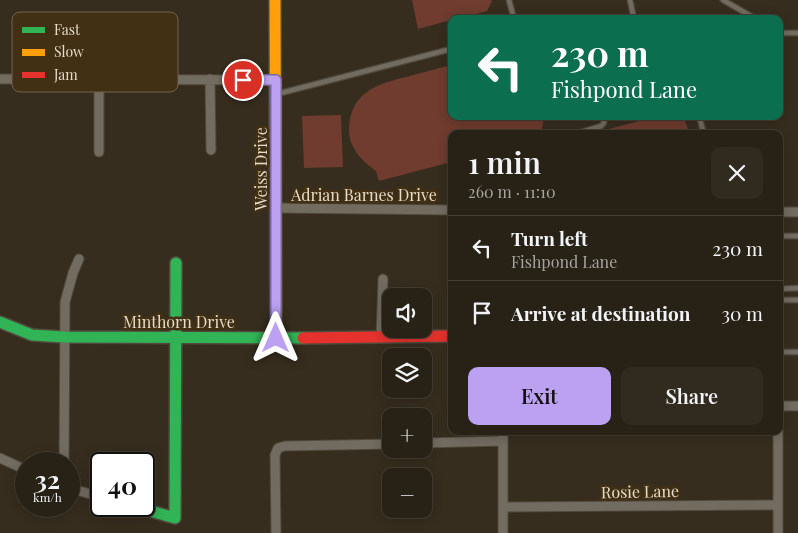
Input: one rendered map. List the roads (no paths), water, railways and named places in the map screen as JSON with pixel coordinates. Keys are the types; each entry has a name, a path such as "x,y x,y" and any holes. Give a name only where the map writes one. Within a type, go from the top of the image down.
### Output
{"street":[{"name":"Weiss Drive","path":"275,0 276,338"},
{"path":"178,79 276,80"},
{"path":"210,79 211,150"},
{"path":"99,92 99,152"},
{"name":"Adrian Barnes Drive","path":"276,208 448,210"},
{"path":"783,212 798,212"},
{"path":"64,452 65,302 72,273 79,259"},
{"path":"155,512 175,518 176,263"},
{"path":"381,338 383,279"},
{"name":"Minthorn Drive","path":"0,322 32,334 64,337 381,338 448,336"},
{"path":"783,406 798,406"},
{"path":"503,435 503,533"},
{"path":"778,435 778,533"},
{"path":"432,443 503,441"},
{"path":"276,533 275,455 278,448 284,446 382,444"},
{"path":"0,458 15,465"},
{"name":"Rosie Lane","path":"503,507 778,504"}],"lane":[{"path":"509,0 513,15"},
{"path":"630,0 633,15"},
{"path":"723,0 749,15"},
{"path":"783,33 798,33"},
{"path":"276,95 448,50"},
{"path":"588,130 601,126 604,120"},
{"path":"783,236 798,236"},
{"path":"783,289 798,288"},
{"path":"783,300 798,300"},
{"path":"783,352 798,352"}]}
